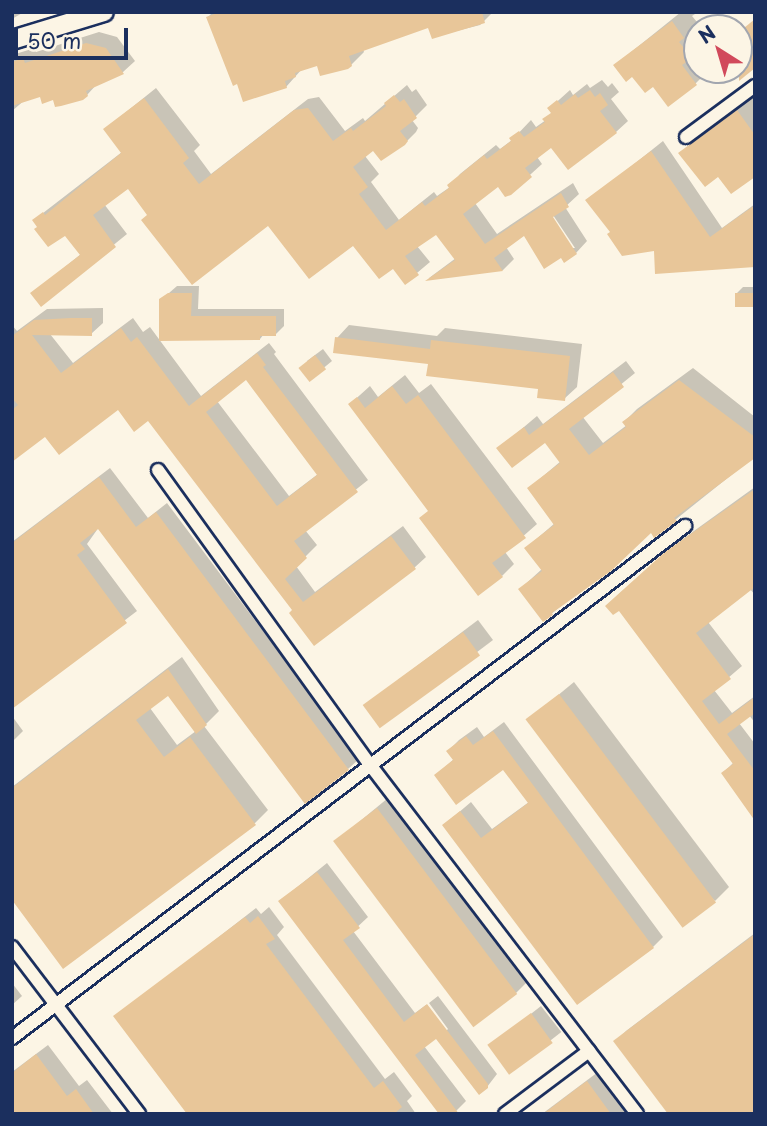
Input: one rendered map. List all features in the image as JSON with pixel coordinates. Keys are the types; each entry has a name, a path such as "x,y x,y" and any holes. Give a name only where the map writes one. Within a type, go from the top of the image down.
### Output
{"street":[{"path":"12,40 104,12"},
{"path":"686,137 755,86"},
{"path":"158,470 371,766 637,1114"},
{"path":"12,1038 685,527"},
{"path":"12,947 139,1114"},
{"path":"505,1114 589,1051"}],"building":[{"path":"220,12 482,12 485,23 432,39 428,28 349,56 352,66 348,69 320,76 317,66 295,73 296,77 285,81 287,88 243,102 237,84 233,86 206,17"},
{"path":"755,19 753,70 753,21"},
{"path":"672,21 683,37 679,42 683,47 683,84 697,85 668,107 653,87 645,93 632,77 626,82 613,65"},
{"path":"86,43 106,48 124,74 86,91 88,96 83,100 55,107 53,100 42,104 40,97 12,106 12,62 23,58 25,63"},
{"path":"590,90 595,97 600,93 608,105 600,111 617,133 568,170 551,148 525,168 532,177 511,195 505,197 498,187 463,214 485,244 561,193 569,207 553,217 577,254 564,263 561,258 544,269 524,236 494,258 503,271 425,281 455,260 436,235 405,256 419,275 405,285 393,269 379,279 353,246 309,279 268,226 192,285 141,220 147,215 128,189 93,215 116,247 41,307 30,293 80,255 65,236 48,247 34,229 37,227 32,220 43,212 45,215 121,153 103,129 144,98 189,158 183,163 199,184 294,110 308,108 333,141 351,128 353,131 386,106 384,103 394,95 400,102 404,99 417,118 400,131 408,141 405,145 381,161 373,151 353,167 368,187 359,194 386,230 422,202 425,206 484,155 487,159 511,141 509,138 519,131 524,137 545,122 542,119 551,113 547,108 557,100 561,105 575,94 578,98"},
{"path":"737,110 755,135 755,177 731,194 718,177 705,187 678,153"},
{"path":"651,151 710,237 755,205 755,267 655,274 654,251 622,256 607,234 610,232 585,200"},
{"path":"168,293 192,293 191,316 276,316 276,336 260,336 260,340 159,341 159,299"},
{"path":"735,293 755,293 755,307 735,307"},
{"path":"92,318 92,336 32,335 61,373 121,328 131,342 137,337 189,406 257,353 266,365 263,367 358,492 294,541 307,558 285,579 303,602 391,536 416,569 314,646 289,613 292,610 148,421 134,432 118,410 59,455 45,437 12,462 12,410 18,405 12,398 12,336 34,320","holes":["246,380 317,475 277,506 206,412"]},
{"path":"335,337 430,349 431,340 570,356 565,401 537,398 538,389 426,376 428,364 333,353"},
{"path":"315,355 326,369 310,382 298,368"},
{"path":"613,372 624,387 569,429 589,455 626,427 622,422 679,380 755,437 755,458 674,518 677,521 654,538 651,533 611,571 543,622 518,589 542,571 524,548 554,525 527,488 560,463 545,443 512,468 496,448 524,427 529,435"},
{"path":"392,386 406,404 418,395 526,538 492,563 503,577 478,596 419,518 428,511 348,404 357,397 365,408"},
{"path":"99,477 136,527 156,512 349,770 305,804 98,529 80,543 85,549 77,555 127,623 12,709 12,543"},
{"path":"755,489 755,587 696,633 731,679 702,701 719,724 755,697 755,713 727,734 755,771 755,821 721,773 733,764 619,611 613,615 605,606 665,552"},
{"path":"463,632 480,655 380,728 363,705"},
{"path":"168,669 207,725 196,734 168,696 136,720 164,757 190,737 256,825 63,969 12,900 12,788"},
{"path":"559,694 716,902 683,928 525,719"},
{"path":"493,731 654,948 577,1005 442,825 460,811 481,838 528,803 503,770 456,805 434,775 453,760 446,751 466,736 473,745"},
{"path":"377,808 517,994 473,1027 333,841"},
{"path":"317,872 360,928 343,940 404,1022 427,1004 488,1084 488,1088 479,1095 436,1039 415,1055 459,1114 439,1114 278,901"},
{"path":"258,916 275,939 266,944 374,1088 383,1081 402,1107 394,1114 187,1114 113,1016 245,917 250,923"},
{"path":"755,934 755,1114 668,1114 613,1041"},
{"path":"531,1013 553,1043 509,1075 487,1045"},
{"path":"36,1054 67,1096 76,1089 94,1114 12,1114 12,1073"},
{"path":"587,1081 611,1114 543,1114 580,1086"}]}
